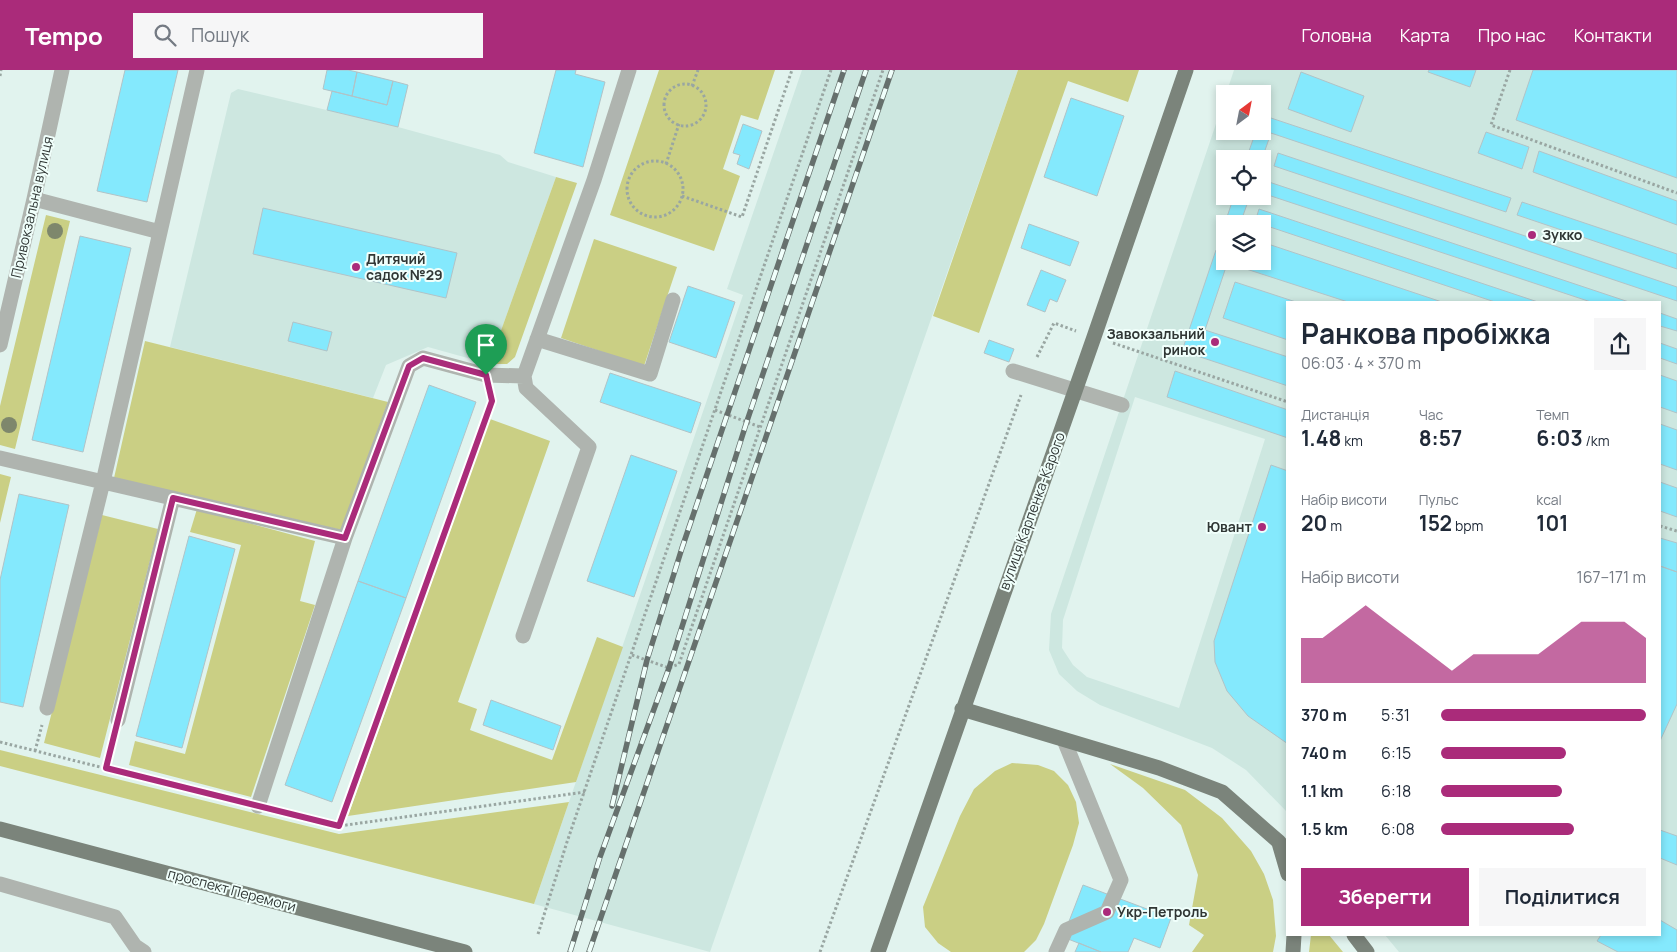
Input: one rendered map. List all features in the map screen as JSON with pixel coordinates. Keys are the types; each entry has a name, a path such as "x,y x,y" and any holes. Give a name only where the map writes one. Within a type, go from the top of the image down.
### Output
{"main road":[{"name":"вулиця Карпенка-Карого","path":"878,952 1186,70"},
{"path":"962,709 1159,768 1222,792 1283,847 1286,863"},
{"name":"проспект Перемоги","path":"0,829 465,952"},
{"path":"1293,952 1294,936"},
{"path":"1355,936 1368,952"}],"street":[{"name":"Привокзальна вулиця","path":"0,345 62,70"},
{"path":"47,708 104,482 198,70"},
{"path":"524,636 590,447 526,388 524,376 594,180 629,70"},
{"path":"34,199 160,232"},
{"path":"537,339 650,374 672,300"},
{"path":"258,806 345,538 409,366 423,358 486,375 524,376"},
{"path":"1013,371 1122,405"},
{"path":"0,458 345,538"},
{"path":"118,720 173,498"},
{"path":"1056,952 1066,930 1107,912 1121,880 1064,740"},
{"path":"0,884 115,917 137,950"}],"path":[{"path":"0,76 2,70"},
{"path":"692,86 698,70"},
{"path":"682,196 742,217 792,70"},
{"path":"538,934 831,70"},
{"path":"632,655 669,668 679,664 883,70"},
{"path":"1510,70 1490,125 1677,193"},
{"path":"687,84 692,86 697,88 704,96 706,107 702,117 693,124 683,126 672,122 666,113 664,102 668,92 676,86 687,84"},
{"path":"666,164 679,124"},
{"path":"654,162 666,164 674,168 681,177 682,196 676,208 668,215 646,216 630,202 629,180 634,171 643,164 654,162"},
{"path":"820,952 1028,376 1054,323 1286,401"},
{"path":"339,826 492,401 486,375"},
{"path":"715,410 760,427"},
{"path":"1661,526 1677,531"},
{"path":"106,768 118,720"},
{"path":"0,742 339,826 585,792"}],"shaded area":[{"path":"802,70 1018,70 710,952 534,904 743,295 727,289"},
{"name":"Завокзальний ринок","path":"1234,70 1677,70 1677,952 1399,952 1386,936 1661,936 1661,301 1286,301 1286,811 1246,770 1212,748 1100,705 1077,691 1059,674 1049,650 1051,614 1216,124 1216,140 1271,140 1271,85 1229,85","holes":["1135,397 1265,439 1179,708 1087,677 1073,665 1062,648 1063,620"]},
{"name":"Дитячий садок №29","path":"238,89 398,127 500,155 508,162 556,177 489,364 428,347 386,365 373,398 170,347 231,93"}],"green space":[{"path":"659,70 775,70 758,120 741,115 723,169 740,176 714,251 610,215"},
{"path":"1018,70 1139,70 1128,102 1068,81 979,333 933,316"},
{"path":"556,177 577,183 515,357 507,364 489,364"},
{"path":"46,215 70,221 15,449 0,445 0,406"},
{"path":"594,239 677,267 644,366 561,338"},
{"path":"145,341 388,402 341,530 114,478"},
{"path":"490,419 550,441 458,702 477,709 470,730 552,760 597,637 623,647 576,782 348,816"},
{"path":"0,474 11,477 0,523"},
{"path":"197,509 315,541 300,601 315,605 251,797 129,765 135,741 185,754 241,545 190,532"},
{"path":"102,515 158,529 100,758 44,743"},
{"path":"0,750 339,834 569,802 534,904 0,766"},
{"path":"1012,763 1038,765 1054,771 1068,785 1076,802 1079,823 1073,845 1044,924 1036,940 1024,952 951,952 938,943 925,927 923,907 960,816 974,789 995,771"},
{"path":"1110,764 1185,790 1222,818 1251,851 1264,874 1273,900 1276,936 1273,952 1192,952 1204,935 1189,925 1198,875 1181,825 1143,788"},
{"path":"1311,936 1330,936 1343,952 1309,952"}],"building":[{"path":"125,70 178,70 147,202 97,191"},
{"path":"327,70 357,72 352,96 323,89"},
{"path":"556,70 576,70 575,74 605,82 583,167 534,153"},
{"path":"1429,70 1476,70 1470,87 1428,72"},
{"path":"1533,70 1677,70 1677,178 1516,120"},
{"path":"357,72 393,81 387,105 352,96"},
{"path":"1301,72 1364,96 1351,132 1288,109"},
{"path":"393,81 408,85 398,127 327,110 332,91 387,105"},
{"path":"1071,98 1124,116 1097,196 1044,177"},
{"path":"1271,118 1511,198 1506,212 1271,133"},
{"path":"743,124 762,131 749,169 737,164 740,155 733,153"},
{"path":"1486,132 1529,147 1522,169 1478,153"},
{"path":"1253,140 1269,140 1265,150 1249,150"},
{"path":"1539,151 1677,201 1677,225 1533,172"},
{"path":"1278,153 1677,287 1677,301 1274,166"},
{"path":"1271,183 1626,301 1588,301 1271,196"},
{"path":"1522,202 1677,254 1677,269 1517,215"},
{"path":"1231,205 1247,205 1243,215 1228,215"},
{"path":"263,208 457,253 446,298 253,254"},
{"path":"1259,209 1535,301 1492,301 1271,227 1271,215 1257,215"},
{"path":"1029,224 1079,242 1070,266 1021,248"},
{"path":"80,236 131,248 83,452 32,440"},
{"path":"1271,245 1439,301 1345,301 1249,270 1271,270"},
{"path":"1216,250 1216,270 1225,270 1205,330 1286,356 1286,385 1182,351"},
{"path":"1041,270 1066,280 1057,302 1050,299 1045,312 1027,305"},
{"path":"1235,282 1293,301 1286,301 1286,339 1223,318"},
{"path":"688,286 735,302 716,358 669,342"},
{"path":"1661,313 1677,319 1677,331 1661,326"},
{"path":"293,322 332,332 327,351 288,341"},
{"path":"989,340 1014,349 1009,362 984,353"},
{"path":"1661,343 1677,349 1677,364 1661,358"},
{"path":"1175,371 1286,409 1286,437 1167,397"},
{"path":"610,373 701,403 691,433 600,402"},
{"path":"1661,375 1677,381 1677,413 1661,407"},
{"path":"429,385 476,402 406,598 358,581"},
{"path":"1661,424 1677,430 1677,470 1661,464"},
{"path":"631,455 677,471 634,597 587,581"},
{"path":"1271,465 1286,470 1286,743 1248,716 1227,691 1215,662 1214,641"},
{"path":"1661,482 1677,488 1677,517 1661,511"},
{"path":"19,494 69,505 23,707 0,702 0,580"},
{"path":"189,536 235,549 182,748 136,736"},
{"path":"1661,538 1677,543 1677,572 1661,566"},
{"path":"1661,566 1677,572 1677,704 1661,739"},
{"path":"358,581 406,598 332,802 285,785"},
{"path":"491,700 561,726 553,750 483,725"},
{"path":"1661,830 1677,836 1677,865 1661,858"},
{"path":"1083,885 1171,918 1160,948 1134,938 1128,952 1101,952 1063,937"},
{"path":"1661,921 1677,930 1677,952 1618,952 1597,941 1600,936 1661,936"},
{"path":"1079,943 1101,952 1075,952"}],"railway":[{"path":"612,806 647,660 682,548 844,70"},
{"path":"570,952 600,857 669,668 747,421 866,70"},
{"path":"589,952 892,70"}],"place":[{"name":"Зукко","path":"1532,235"},
{"name":"Дитячий садок №29","path":"356,267"},
{"name":"Завокзальний ринок","path":"1215,342"},
{"name":"Ювант","path":"1262,527"},
{"name":"Укр-Петроль","path":"1107,912"}],"route":[{"path":"423,358 486,375 492,401 339,826 106,768 173,498 345,538 409,366 423,358"}]}
